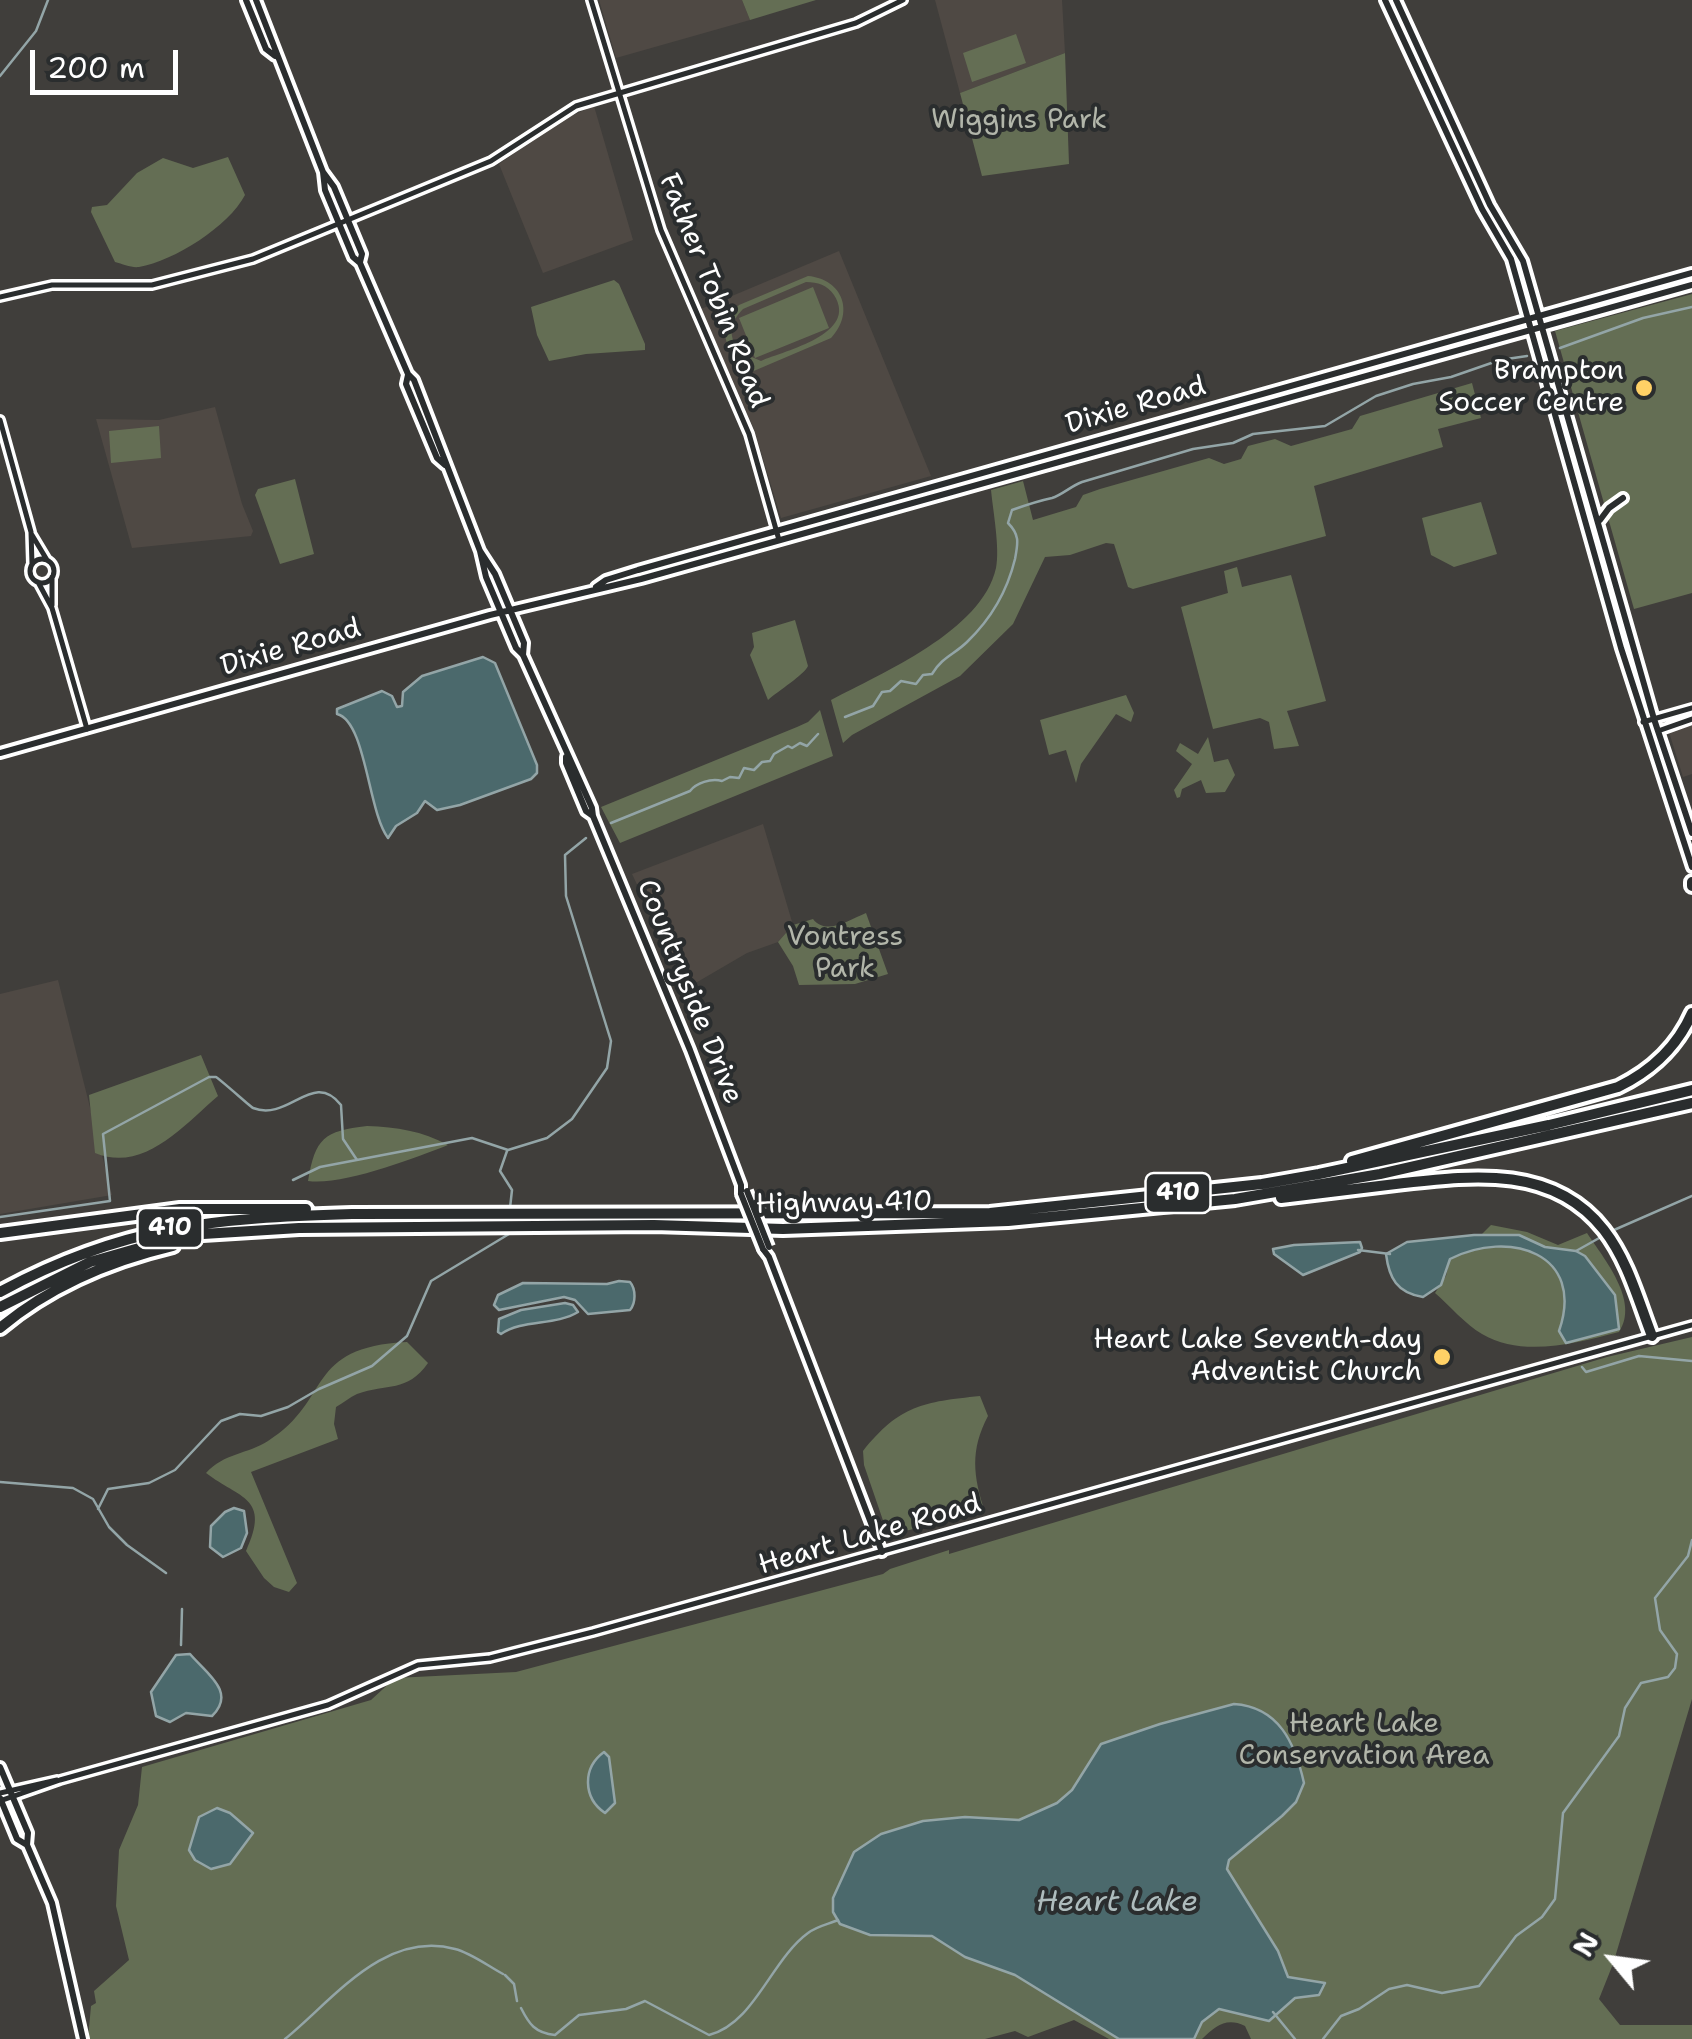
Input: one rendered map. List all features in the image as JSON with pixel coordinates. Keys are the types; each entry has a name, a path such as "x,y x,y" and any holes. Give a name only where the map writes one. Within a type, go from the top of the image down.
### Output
{"highway":[{"path":"1262,1184 1274,1176 1362,1160 1618,1088 1662,1058 1692,1013"},
{"name":"Highway 410","path":"0,1292 58,1262 150,1232 248,1217 990,1213 1262,1184 1380,1163 1692,1090"},
{"name":"Highway 410","path":"0,1307 90,1262 203,1234 298,1228 913,1226 1008,1221 1235,1199 1380,1174 1692,1102"},
{"path":"1235,1199 1252,1201 1480,1175 1538,1185 1570,1200 1602,1228 1626,1267 1652,1336"},
{"path":"0,1233 180,1209 332,1210 352,1214"},
{"path":"0,1328 63,1285 120,1261 192,1242 284,1233 298,1228"}],"main road":[{"name":"Countryside Drive","path":"246,0 266,50 276,57"},
{"name":"Countryside Drive","path":"256,0 339,222 414,380 437,458 445,465 480,551 486,577 516,648 523,655 690,1050 882,1552"},
{"path":"1386,0 1482,209 1511,259 1647,734 1692,867"},
{"path":"1396,0 1490,205 1523,261 1654,719 1692,833"},
{"name":"Countryside Drive","path":"323,172 348,219 362,254 360,263"},
{"name":"Dixie Road","path":"0,753 501,612 608,588 1692,274"},
{"name":"Dixie Road","path":"778,536 1692,285"},
{"path":"1599,521 1608,508 1623,498"},
{"path":"1583,506 1594,504"},
{"name":"Countryside Drive","path":"480,551 495,574 524,643 523,655"},
{"path":"0,1768 28,1833 26,1846"},
{"path":"0,1798 16,1839 26,1846 52,1903 83,2039"}],"street":[{"name":"Father Tobin Road","path":"592,0 661,230 749,434 778,536"},
{"path":"0,297 52,284 135,287 252,259 491,161 563,112 856,23 903,0"},
{"path":"0,420 31,532 30,575 52,608 87,728"},
{"path":"31,532 53,567 52,608"},
{"path":"32,564 47,560"},
{"path":"38,582 52,577"},
{"path":"1644,722 1692,708"},
{"path":"1647,734 1692,718"},
{"name":"Heart Lake Road","path":"0,1798 50,1779 60,1780 328,1705 418,1665 490,1658 528,1649 1692,1325"}],"shaded area":[{"path":"599,0 742,0 750,20 616,58"},
{"path":"935,0 1062,0 1065,53 960,93"},
{"path":"594,106 633,240 543,273 499,164 559,121"},
{"path":"839,251 931,476 781,518 754,429 701,309"},
{"path":"215,407 253,531 251,536 132,548 96,419 159,420"},
{"path":"1692,725 1692,774 1683,777 1669,732"},
{"path":"763,824 793,925 778,942 747,953 687,988 632,874"},
{"path":"58,980 112,1195 0,1214 0,994"}],"green space":[{"path":"742,0 816,0 750,20"},
{"path":"1016,34 1026,63 972,82 963,53"},
{"name":"Wiggins Park","path":"1065,53 1069,164 982,176 960,93"},
{"path":"228,157 245,195 227,218 168,258 139,267 115,262 92,207 107,205 137,173 163,158 193,168"},
{"path":"808,276 830,283 842,299 843,308 831,338 742,376 739,370 747,366 733,353 725,337 727,321 739,305","holes":["806,282 825,286 834,295 839,309 837,320 828,330 802,346 761,361 740,352 732,330 743,309"]},
{"path":"614,280 645,350 549,361 537,335 531,307"},
{"path":"813,287 829,328 755,358 739,318"},
{"path":"1692,294 1692,593 1634,609 1555,331"},
{"path":"1472,383 1481,418 1438,429 1443,447 1314,486 1326,536 1133,589 1128,587 1114,544 1045,557 1013,624 960,676 843,743 831,700 927,648 971,611 987,591 997,560 991,490 1023,481 1033,520 1076,507 1083,495 1100,489 1209,458 1224,464 1241,459 1248,446 1275,439 1291,446 1352,429 1360,416"},
{"path":"159,426 161,458 111,463 109,431"},
{"path":"295,479 314,554 280,564 255,495 258,489"},
{"path":"1481,502 1497,554 1454,567 1431,555 1422,518"},
{"path":"1237,567 1242,587 1291,575 1326,701 1287,711 1299,746 1274,749 1269,722 1260,718 1213,729 1181,607 1228,593 1224,571"},
{"path":"795,620 808,666 768,700 750,655 754,647 752,633"},
{"path":"1126,695 1134,713 1131,722 1116,714 1081,764 1076,783 1066,750 1049,755 1040,720"},
{"path":"820,710 833,756 620,843 601,807 797,727"},
{"path":"1208,737 1214,762 1228,759 1235,775 1225,792 1206,793 1201,780 1182,789 1177,798 1174,790 1192,764 1176,751 1180,743 1198,754"},
{"name":"Vontress Park","path":"866,913 888,974 855,984 799,985 778,942 793,925 813,919 831,926"},
{"path":"201,1055 218,1096 177,1132 146,1152 113,1158 95,1153 89,1095"},
{"path":"367,1126 409,1131 448,1145 359,1175 308,1181 314,1155 324,1139"},
{"path":"1491,1225 1527,1232 1558,1245 1587,1233 1623,1294 1624,1320 1619,1332 1568,1344 1532,1347 1498,1341 1470,1325 1435,1293 1446,1276 1450,1259 1465,1251"},
{"name":"Heart Lake Conservation Area","path":"1692,1337 1692,1699 1613,1964 1599,1999 1620,2025 1692,2025 1692,2039 1251,2039 1245,2026 1232,2022 1217,2027 1202,2039 1109,2039 1074,2020 1028,2037 1015,2031 985,2039 88,2039 91,2006 96,2003 94,1991 129,1960 116,1906 119,1850 138,1805 142,1767 371,1700 395,1678 516,1672 883,1574 949,1550 949,1554 1607,1357"},
{"path":"407,1342 428,1363 412,1379 357,1394 336,1407 334,1424 338,1439 251,1472 297,1583 289,1592 274,1587 246,1551 253,1533 253,1509 240,1495 206,1473 220,1461 268,1441 288,1425 323,1378 351,1354 374,1346"},
{"path":"980,1396 988,1416 978,1440 975,1463 985,1512 888,1535 864,1465 863,1451 889,1424 914,1408"}],"water":[{"path":"483,657 495,663 537,773 531,779 460,805 437,810 425,801 388,838 376,809 361,749 337,709 382,691 392,696 397,707 402,706 403,692 422,676"},
{"path":"1519,1235 1545,1247 1585,1256 1615,1295 1619,1329 1566,1343 1559,1331 1564,1304 1562,1283 1552,1266 1537,1254 1518,1248 1473,1250 1450,1259 1441,1285 1423,1297 1407,1292 1392,1277 1386,1254 1407,1242"},
{"path":"1360,1242 1360,1252 1303,1275 1274,1254 1273,1249 1294,1245"},
{"path":"630,1282 633,1288 630,1310 588,1314 575,1300 564,1297 499,1310 494,1305 498,1295 523,1283"},
{"path":"565,1303 578,1312 498,1332 499,1319 521,1310"},
{"path":"234,1508 244,1511 247,1533 241,1548 223,1557 210,1547 211,1526"},
{"path":"190,1654 216,1683 219,1707 212,1716 186,1713 170,1722 156,1716 151,1692 176,1655"},
{"name":"Heart Lake","path":"1234,1704 1263,1712 1274,1720 1290,1741 1304,1783 1296,1802 1229,1860 1227,1869 1278,1951 1288,1977 1325,1983 1319,1995 1295,1998 1269,2021 1219,2009 1202,2022 1194,2039 1119,2039 1015,1975 965,1957 932,1936 870,1935 840,1924 833,1912 833,1898 854,1852 881,1834 923,1821 965,1817 1019,1820 1057,1803 1072,1790 1101,1744"},
{"path":"604,1752 609,1757 615,1803 605,1813 592,1799 588,1783 592,1766"},
{"path":"217,1808 230,1813 253,1833 230,1864 211,1869 195,1860 189,1850 199,1817"}],"waterway":[{"path":"0,76 36,31 48,0"},
{"path":"1560,348 1643,318 1692,307"},
{"path":"845,717 873,706 882,692 890,691 901,681 916,684 923,675 932,674 984,624 1008,583 1015,559 1017,540 1008,523 1012,510 1056,497 1082,482 1193,449 1233,443 1253,434 1325,426 1376,396 1500,360 1527,356"},
{"path":"611,823 704,782 739,778 744,768 754,770 788,746 807,746 818,734"},
{"path":"293,1180 320,1167 472,1138 508,1150 547,1138 572,1119 607,1068 611,1041 566,896 565,855 586,838"},
{"path":"0,1217 110,1201 103,1134 209,1077 216,1077 253,1108 266,1110 310,1094 331,1095 341,1105 343,1139 357,1160"},
{"path":"507,1151 500,1171 512,1190 510,1208"},
{"path":"1614,1230 1692,1196"},
{"path":"98,1509 108,1489 149,1483 175,1470 221,1421 240,1414 261,1416 288,1407 372,1366 407,1336 431,1281 509,1234"},
{"path":"1576,1251 1601,1237"},
{"path":"1358,1250 1390,1254"},
{"path":"1582,1367 1586,1372 1639,1356 1692,1361"},
{"path":"0,1482 73,1488 93,1499 109,1527 127,1545 166,1573"},
{"path":"1323,2039 1341,2016 1389,1989 1407,1985 1442,1993 1479,1986 1516,1936 1542,1917 1555,1899 1563,1813 1619,1736 1625,1708 1641,1683 1668,1677 1675,1668 1677,1654 1660,1630 1655,1598 1688,1556 1692,1540"},
{"path":"181,1645 182,1609"},
{"path":"521,2008 534,2027 555,2035 579,2015 626,2009 645,2001 709,2035 738,2018 808,1933 838,1920"},
{"path":"285,2039 361,1972 405,1950 429,1946 455,1949 503,1974"},
{"path":"505,1975 514,1984 517,2001"},
{"path":"1273,2012 1295,2039"}],"place":[{"name":"Brampton Soccer Centre","path":"1644,388"},
{"name":"Heart Lake Seventh-day Adventist Church","path":"1442,1357"}]}
